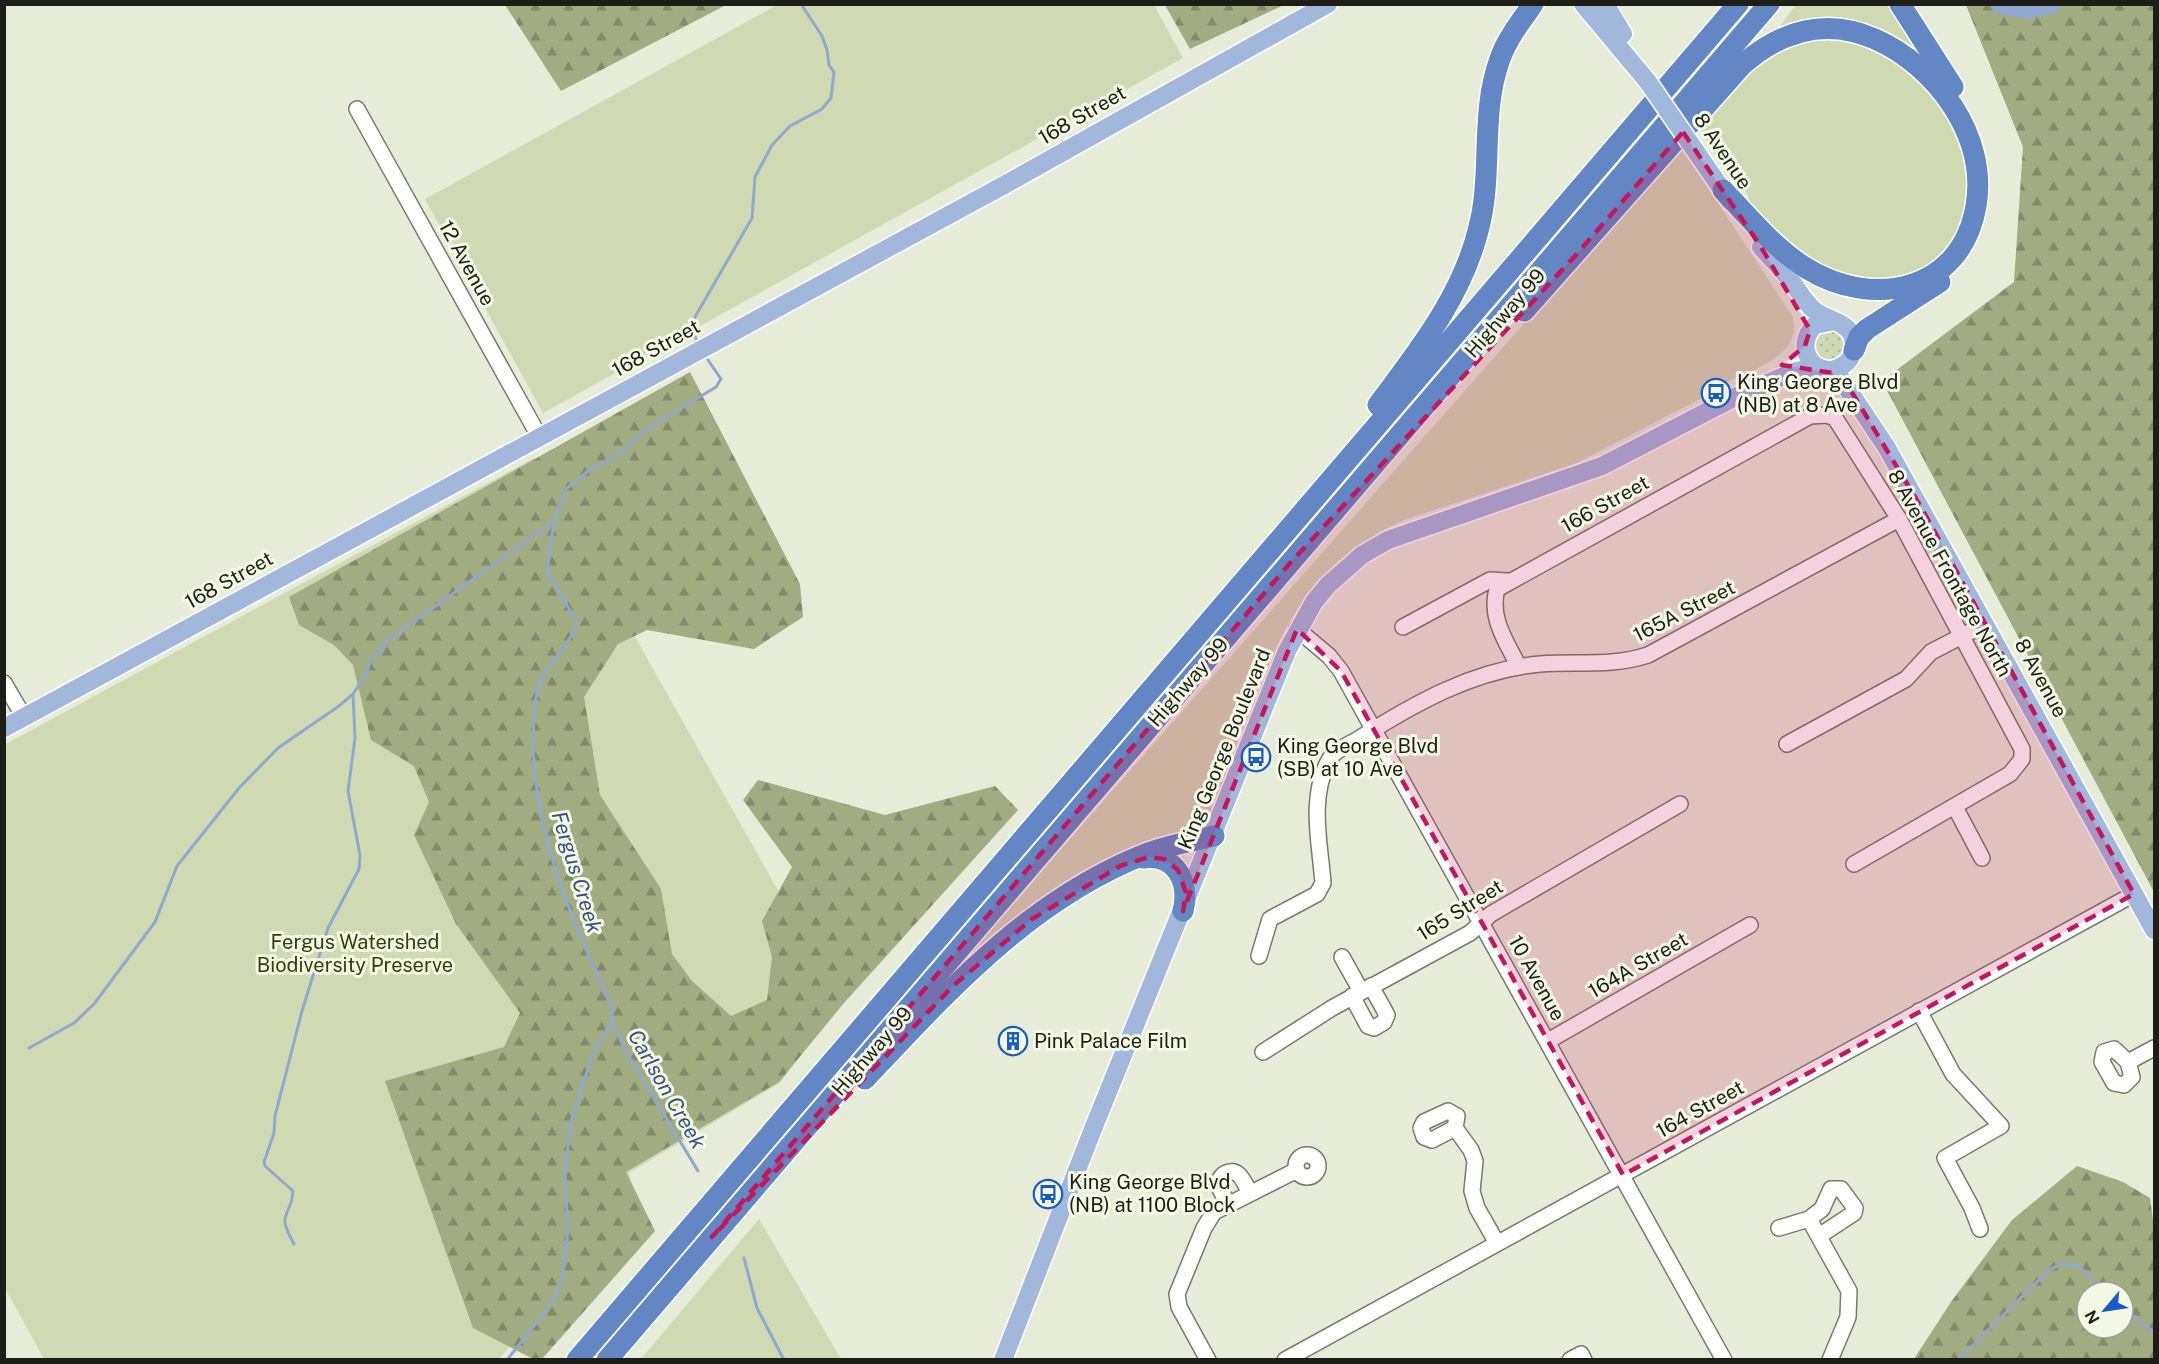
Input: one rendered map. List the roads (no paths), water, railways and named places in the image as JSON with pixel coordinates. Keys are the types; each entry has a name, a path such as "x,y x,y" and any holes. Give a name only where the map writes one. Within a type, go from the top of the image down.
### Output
{"highway":[{"path":"1222,605 1389,390 1453,297 1475,245 1484,205 1491,112 1499,62 1513,33 1533,4"},
{"name":"Highway 99","path":"577,1359 1738,4"},
{"name":"Highway 99","path":"608,1359 1769,4"},
{"path":"1853,352 1859,337 1868,329 1922,296 1959,266 1977,238 1986,206 1986,171 1970,118 1900,4"},
{"path":"1291,562 1562,271 1732,75 1753,55 1776,40 1813,28 1839,28 1869,36 1910,59 1934,80 1953,107 1968,139 1977,188 1976,205 1967,234 1956,253 1940,269 1915,284 1886,291 1870,291 1837,283 1805,268 1779,247 1723,190"},
{"path":"712,1237 974,966 1032,919 1120,866 1150,853 1214,836"},
{"path":"1120,866 1149,857 1164,859 1172,864 1185,885 1186,899 1183,911"}],"main road":[{"name":"168 Street","path":"4,728 540,438 1328,4"},
{"name":"8 Avenue","path":"1583,4 1648,82 1761,246 1810,306 1834,321"},
{"name":"8 Avenue","path":"1605,4 1648,82"},
{"name":"8 Avenue","path":"1761,246 1807,338"},
{"path":"1834,321 1852,335 1853,352 1843,366 1820,368 1808,359 1807,338 1821,322 1834,321"},
{"name":"King George Boulevard","path":"1739,395 1807,338"},
{"name":"8 Avenue","path":"1853,352 1851,364 1856,380 1887,448"},
{"name":"8 Avenue","path":"1820,368 1841,379 1887,448 2154,930"},
{"name":"King George Boulevard","path":"1003,1359 1297,629 1328,585 1362,555 1388,540 1602,466 1739,395 1796,371 1820,368"}],"street":[{"name":"12 Avenue","path":"357,109 540,438"},
{"name":"8 Avenue Frontage North","path":"1827,415 1841,424 1899,519 2022,749 2022,759 2010,774 1954,807"},
{"name":"166 Street","path":"1403,627 1490,580 1508,581 1810,416 1827,415"},
{"name":"165A Street","path":"1259,956 1270,919 1317,894 1323,884 1316,796 1327,764 1339,750 1373,728 1442,692 1495,672 1542,664 1616,664 1648,655 1899,519"},
{"path":"1508,581 1497,589 1493,604 1497,623 1519,667"},
{"path":"1787,744 1906,679 1931,652 1985,624"},
{"name":"10 Avenue","path":"1297,629 1329,656 1341,671 1724,1359"},
{"path":"4,683 24,717"},
{"name":"165 Street","path":"1263,1052 1361,991 1470,933 1491,914 1680,804"},
{"path":"1854,864 1954,807 1982,858"},
{"name":"164 Street","path":"1285,1359 2134,894"},
{"name":"164A Street","path":"1548,1041 1749,925"},
{"path":"1342,957 1361,991"},
{"path":"1919,1011 1953,1074 2001,1126 1945,1158 1972,1208 1980,1229"},
{"path":"2128,1062 2154,1048"},
{"path":"1455,1128 1471,1150 1475,1161 1472,1191 1477,1208 1497,1243"},
{"path":"1208,1359 1179,1307 1177,1294 1204,1228 1214,1212 1297,1170"},
{"path":"1229,1205 1219,1186 1220,1179 1225,1173 1233,1172 1239,1175 1250,1193"},
{"path":"1779,1228 1809,1219 1822,1209 1831,1189 1845,1192 1855,1208 1854,1213 1819,1236"},
{"path":"1809,1219 1849,1291 1846,1324 1830,1359"}],"waterway":[{"name":"Fergus Creek","path":"696,339 692,328 695,317 752,218 755,177 772,145 790,126 822,109 831,98 834,72 829,65 827,50 822,36 801,4"},
{"path":"2000,4 2027,10 2052,4"},
{"name":"Fergus Creek","path":"507,1360 552,1303 562,1280 568,1231 565,1171 571,1121 594,1051 612,1021 612,1006 567,904 555,868 537,794 534,721 538,690 545,672 570,639 577,622 547,572 554,521 566,489 587,472 626,449 645,430 716,387 721,379 708,360"},
{"path":"29,1048 74,1023 94,1004 155,922 177,866 239,788 278,748 353,694 366,674 370,662 388,640 553,522"},
{"path":"294,1244 285,1220 293,1191 265,1166 264,1162 274,1133 275,1116 302,1011 328,928 359,869 360,855 348,791 355,738 353,694"},
{"name":"Carlson Creek","path":"612,1021 625,1050 698,1171"},
{"name":"Carlson Creek","path":"744,1258 757,1308 784,1360"},
{"path":"1958,1360 2049,1270 2067,1264 2074,1265 2094,1280"},
{"path":"2135,1317 2154,1332"}],"place":[{"name":"King George Blvd (NB) at 8 Ave","path":"1716,393"},
{"name":"King George Blvd (SB) at 10 Ave","path":"1256,757"},
{"name":"Pink Palace Film","path":"1013,1041"},
{"name":"King George Blvd (NB) at 1100 Block","path":"1048,1194"}],"park label":[{"name":"Fergus Watershed Biodiversity Preserve","path":"355,954"}]}
